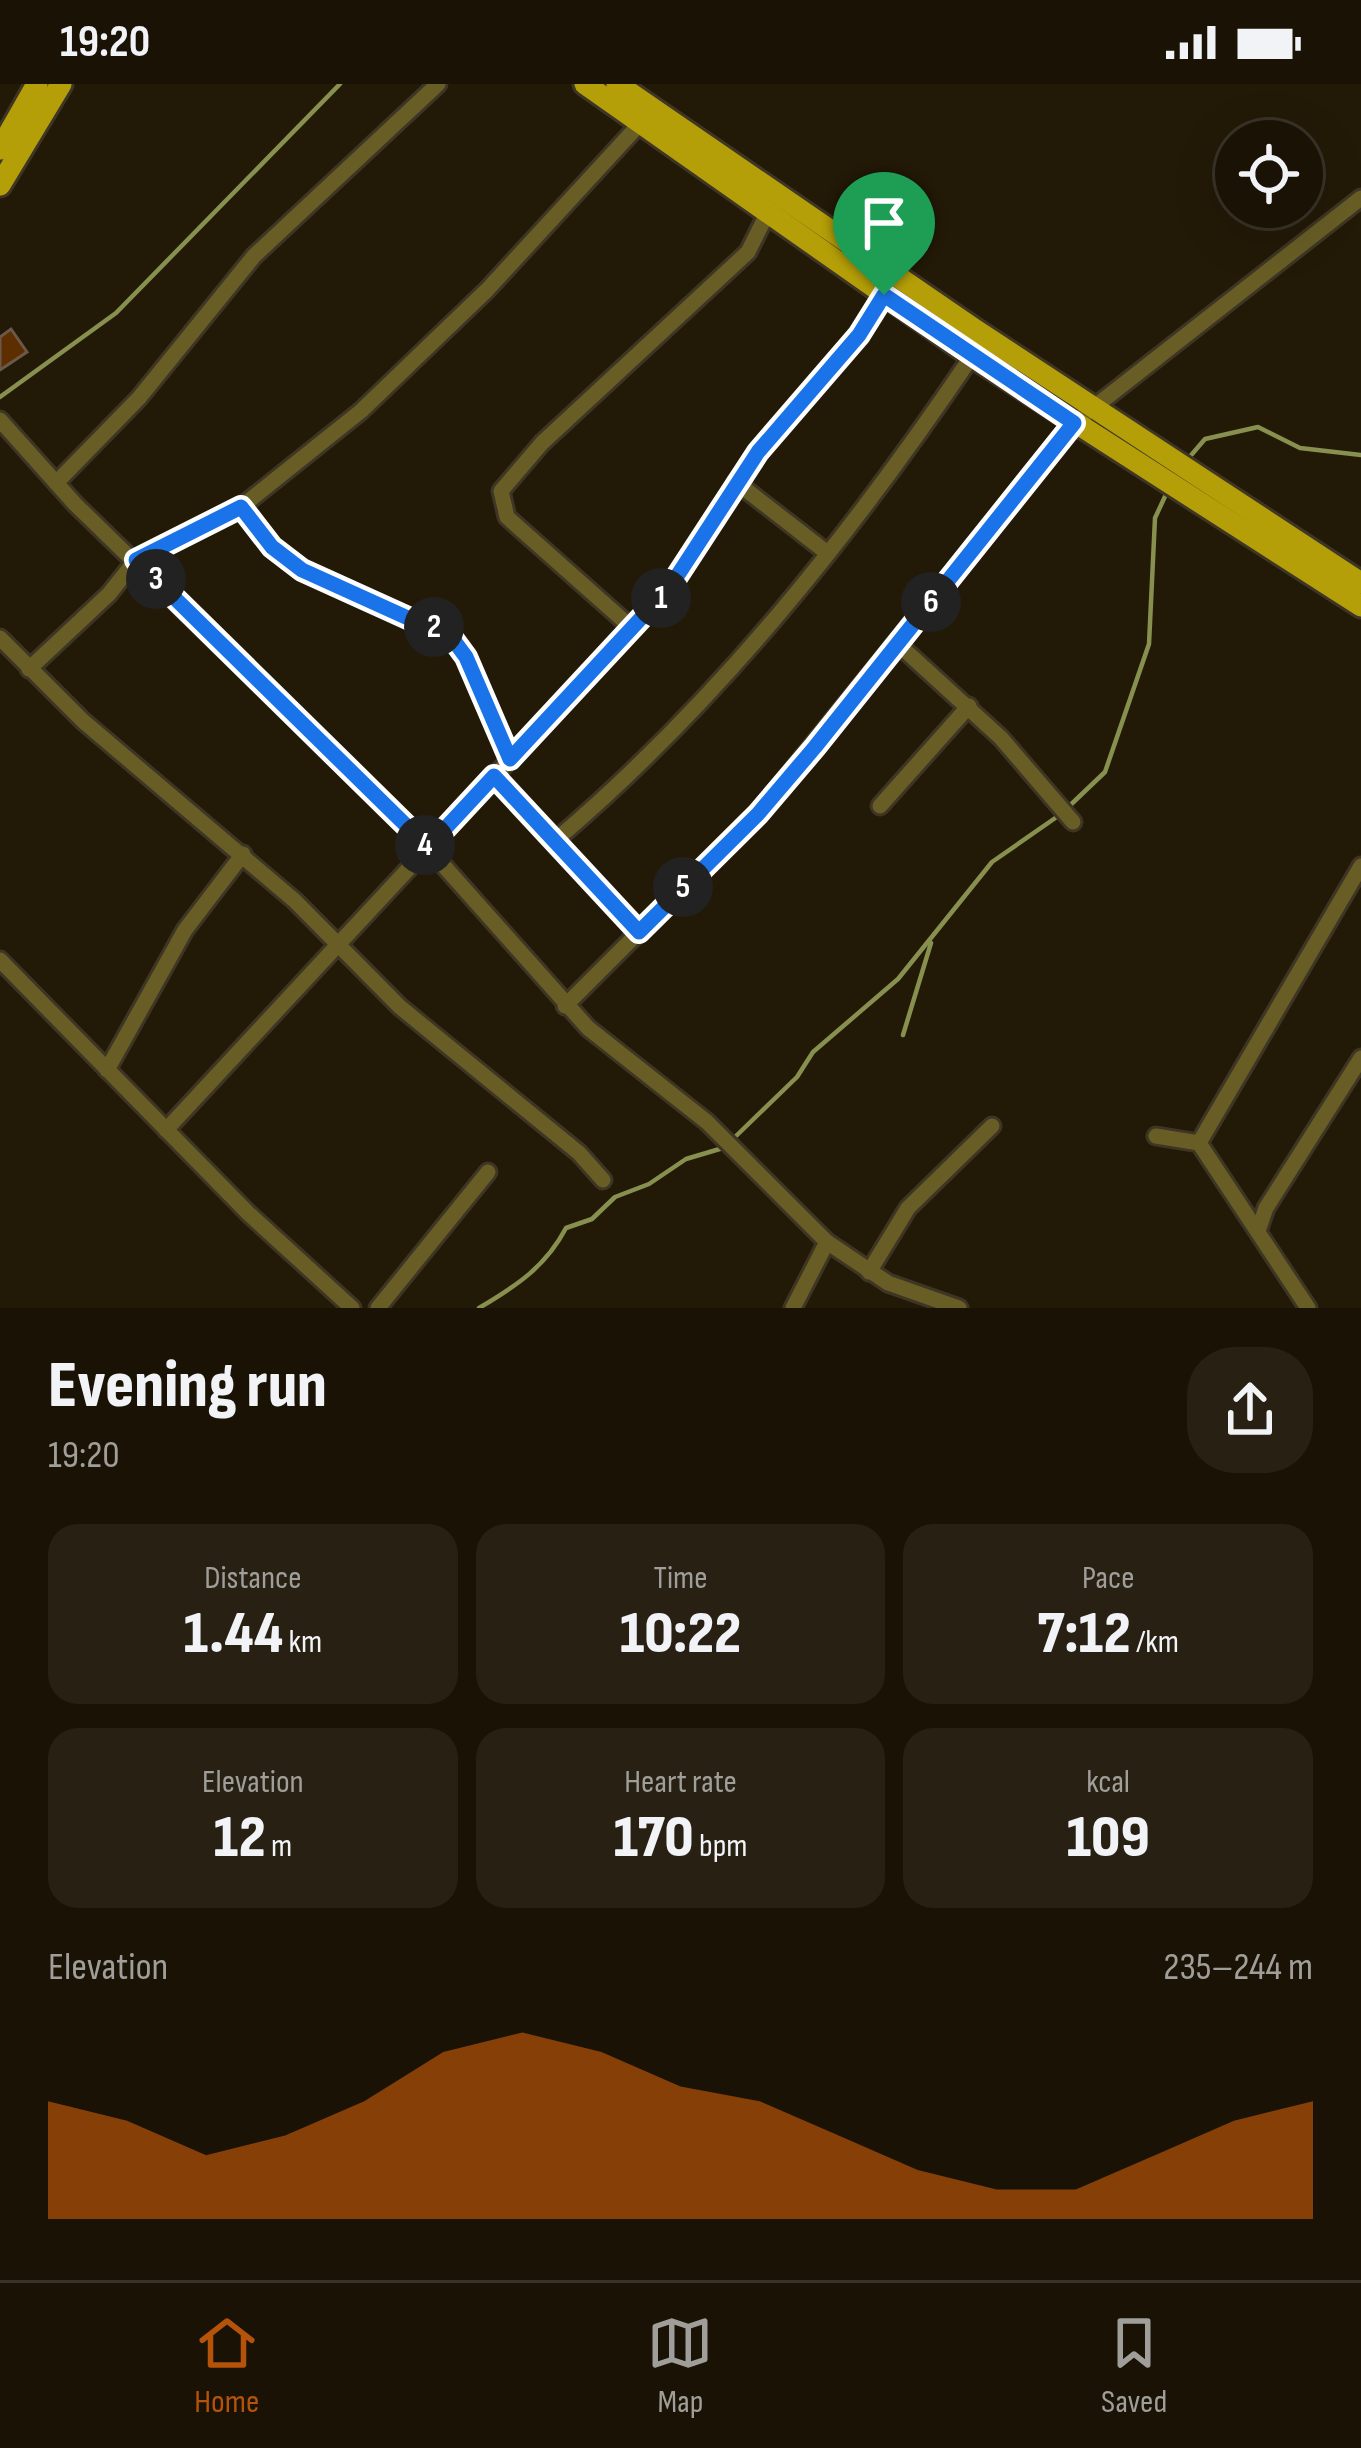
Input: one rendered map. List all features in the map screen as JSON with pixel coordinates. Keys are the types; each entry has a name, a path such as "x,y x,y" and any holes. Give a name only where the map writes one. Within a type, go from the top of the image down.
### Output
{"main road":[{"path":"0,148 37,84"},
{"path":"0,185 61,84"},
{"path":"585,84 647,117 1094,408 1361,606"},
{"path":"617,84 647,117 768,212 972,356 1074,423 1177,474 1361,583"}],"street":[{"path":"56,483 139,398 254,256 437,84"},
{"path":"29,669 109,594 136,560 241,507 361,411 487,290 647,117"},
{"path":"565,1006 758,814 1074,423 1361,197"},
{"path":"633,629 507,517 501,491 542,443 748,252 768,212"},
{"path":"166,1130 670,587 736,482 859,335 884,295"},
{"path":"557,839 608,795 763,636 911,446 972,356"},
{"path":"0,420 56,483 428,847 565,1006 707,1122 827,1242 868,1272 959,1308"},
{"path":"736,482 826,552"},
{"path":"241,507 272,547 302,570 452,638 466,657 510,759"},
{"path":"0,638 29,669 243,854 440,1042 579,1153 603,1180"},
{"path":"898,644 969,706 1068,814"},
{"path":"880,806 969,706"},
{"path":"494,776 639,932"},
{"path":"107,1070 185,930 243,854"},
{"path":"1199,1143 1361,866"},
{"path":"0,960 166,1130 352,1308"},
{"path":"1259,1228 1266,1208 1361,1058"},
{"path":"868,1272 908,1208 992,1126"},
{"path":"1156,1136 1199,1143"},
{"path":"1199,1143 1308,1308"},
{"path":"378,1308 488,1172"},
{"path":"794,1308 827,1242"}],"building":[{"path":"11,329 27,352 0,370 0,337"}],"waterway":[{"path":"0,397 116,313 340,84"},
{"path":"1187,460 1205,439 1258,427 1300,448 1361,455"},
{"path":"735,1137 797,1077 813,1052 898,979 992,862 1061,814 1105,772 1149,644 1155,518 1168,490"},
{"path":"903,1035 931,943"},
{"path":"479,1308 530,1274 566,1228 592,1219 615,1197 649,1184 686,1159 723,1148"}],"route":[{"path":"884,295 1074,423 758,814 639,932 494,776 428,847 136,560 241,507 272,547 302,570 452,638 466,657 499,745 510,759 670,587 758,452 859,335 884,295"}]}
